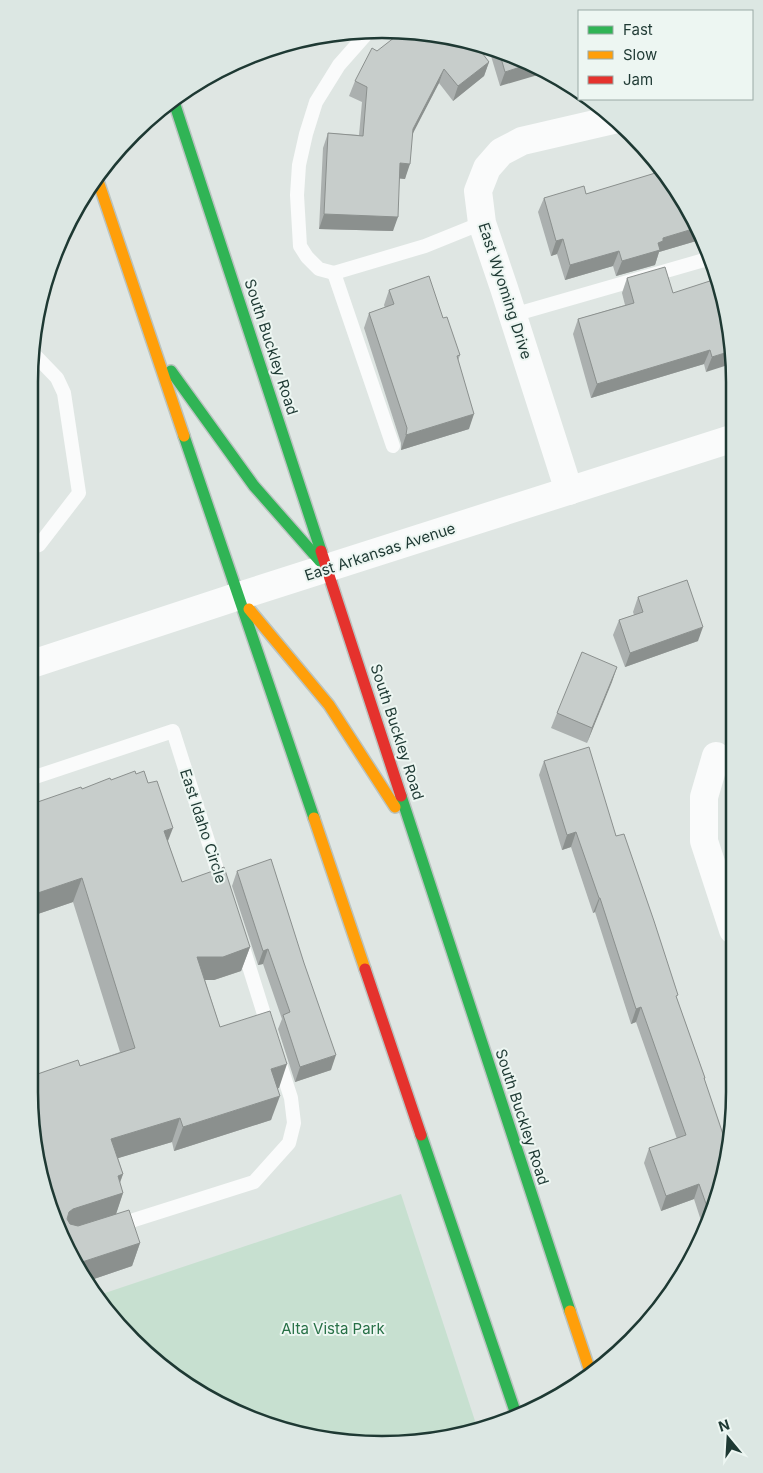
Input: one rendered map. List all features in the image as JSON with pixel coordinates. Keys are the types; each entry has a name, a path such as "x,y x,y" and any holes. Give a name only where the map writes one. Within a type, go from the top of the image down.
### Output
{"main road":[{"name":"South Buckley Road","path":"175,106 588,1366"},
{"path":"99,185 514,1409"},
{"path":"155,349 254,486 328,569"},
{"path":"239,596 329,705 416,840"},
{"path":"495,1352 521,1393"}],"street":[{"name":"East Wyoming Drive","path":"569,491 482,223 478,191 487,168 501,152 522,141 606,122"},
{"name":"East Arkansas Avenue","path":"38,662 726,441"},
{"path":"716,756 704,797 704,841 726,909"}],"lane":[{"path":"363,38 339,65 316,102 306,134 299,165 297,195 300,246 307,257 320,269 334,273 425,246 482,223"},
{"path":"513,315 703,260"},
{"path":"334,273 392,446"},
{"path":"38,358 57,378 64,393 79,493 38,546"},
{"name":"East Idaho Circle","path":"38,776 173,732 228,901"},
{"path":"104,1230 254,1182 289,1142 294,1123 291,1098 237,929"}],"green space":[{"name":"Alta Vista Park","path":"401,1194 476,1422 426,1433 382,1436 337,1433 292,1424 271,1417 229,1400 190,1378 138,1335 103,1294"}],"building":[{"path":"394,38 426,40 482,53 489,62 458,86 444,69 413,129 410,164 400,163 398,217 324,214 328,133 363,136 367,87 355,81 372,48 377,51"},
{"path":"501,60 520,67 505,72"},
{"path":"655,173 668,190 690,230 663,238 663,241 658,243 660,250 622,261 619,251 570,265 563,239 556,241 544,198 584,186 586,194"},
{"path":"665,267 673,293 710,281 719,314 724,353 712,357 710,350 597,384 578,319 634,303 627,278"},
{"path":"429,276 443,318 447,317 460,355 457,356 474,414 406,435 407,428 369,313 394,304 389,290"},
{"path":"687,580 703,627 630,653 619,620 643,612 638,597"},
{"path":"582,652 617,667 592,728 557,713"},
{"path":"589,747 616,836 624,834 723,1135 714,1181 706,1204 699,1184 666,1196 649,1148 686,1135 641,1007 636,1009 600,898 576,832 567,835 544,761"},
{"path":"135,771 136,774 144,771 148,783 157,781 173,828 164,831 182,882 224,867 250,947 223,957 197,957 220,1027 270,1011 287,1064 271,1069 280,1096 183,1127 180,1118 111,1139 123,1174 118,1176 123,1193 73,1209 69,1212 67,1219 70,1224 78,1226 129,1210 140,1243 83,1262 64,1223 49,1181 40,1136 38,1074 78,1060 80,1066 135,1048 82,878 38,893 38,802 81,787 82,789 110,778 111,780"},
{"path":"271,859 336,1055 300,1067 283,1015 290,1012 268,949 263,951 237,871"}],"traffic: fast":[{"path":"175,106 321,551"},
{"path":"171,371 254,486 320,561"},
{"path":"184,436 314,818"},
{"path":"401,796 570,1311"},
{"path":"421,1135 514,1409"}],"traffic: slow":[{"path":"99,185 184,436"},
{"path":"249,609 329,705 395,807"},
{"path":"314,818 365,969"},
{"path":"570,1311 588,1366"}],"traffic: jam":[{"path":"321,551 401,796"},
{"path":"365,969 421,1135"}]}
